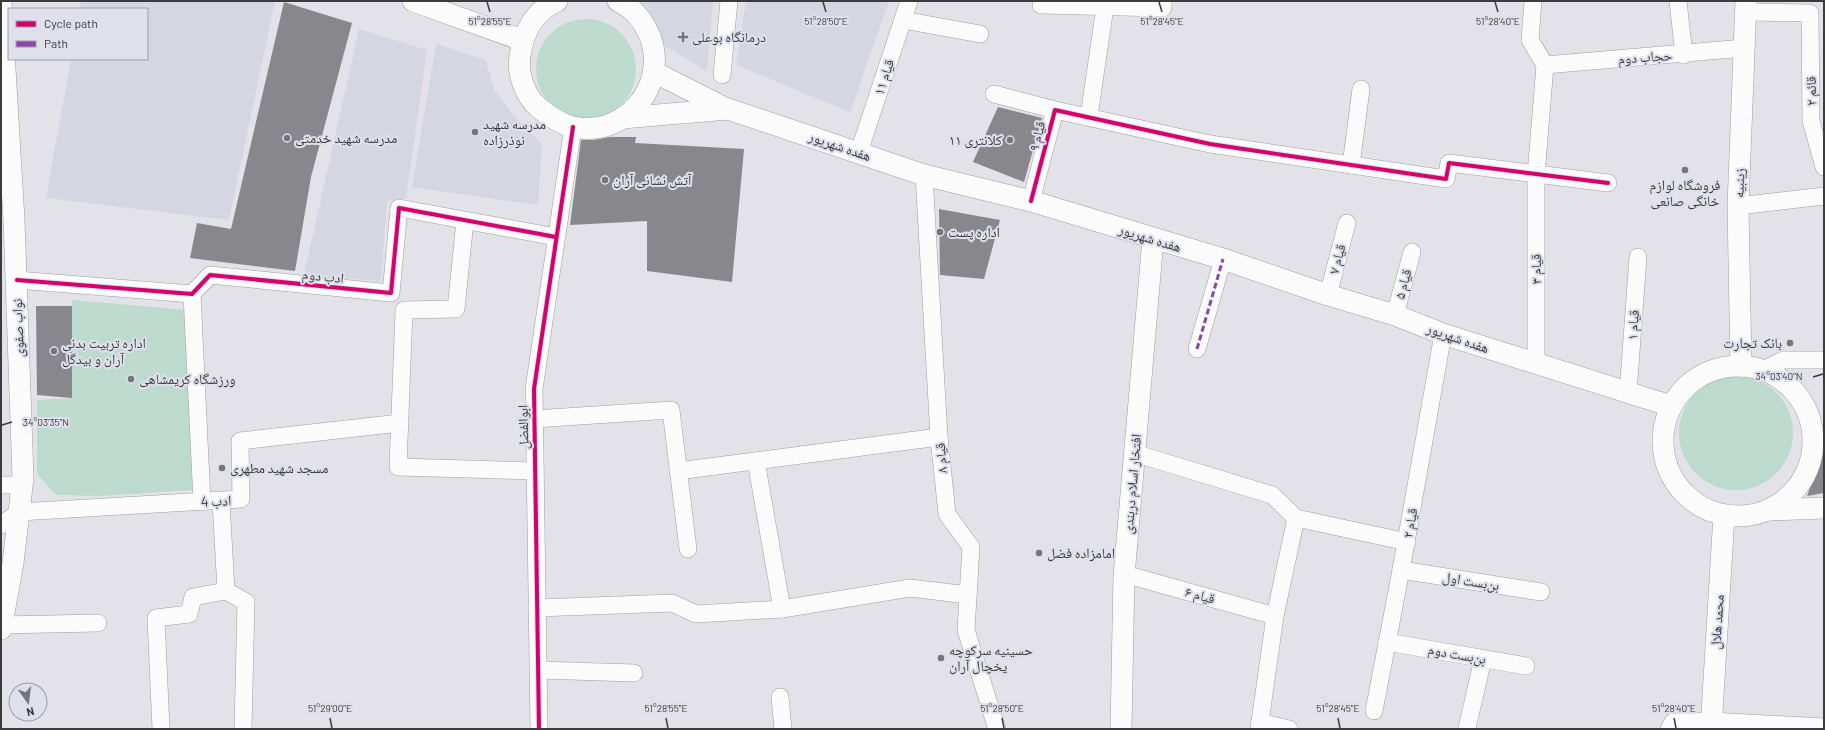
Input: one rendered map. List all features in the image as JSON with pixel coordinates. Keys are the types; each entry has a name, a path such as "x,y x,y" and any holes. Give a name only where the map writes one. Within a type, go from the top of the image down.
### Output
{"main road":[{"name":"نواب صفوی","path":"1,1 17,280 22,485 19,512 5,585 1,627"},
{"path":"413,1 522,40"},
{"path":"557,1 550,4 533,20 522,40 519,62 523,85 535,104 552,119 573,127 595,128 616,122 634,110 647,93 654,72 654,50 647,29 634,12 618,1"},
{"name":"زینبیه","path":"1741,366 1738,206 1746,6"},
{"path":"654,72 728,109"},
{"name":"هفده شهریور","path":"622,118 728,109 924,175 1031,201 1223,259 1328,295 1395,315 1443,334 1671,406"},
{"name":"افتخار اسلام دربندی","path":"1121,729 1124,576 1153,239"},
{"path":"1768,510 1788,498 1802,481 1812,461 1814,438 1818,432 1810,416 1799,396 1783,380 1763,370 1741,366 1720,368 1700,376 1684,389 1671,406 1664,428 1663,452 1670,474 1683,493 1702,508 1724,515 1747,516 1768,510 1824,508"},
{"name":"محمد هلال","path":"1711,725 1724,515"}],"street":[{"path":"722,75 729,1"},
{"name":"قیام ۱۱","path":"859,152 909,1"},
{"path":"1041,5 1104,4 1163,8 1163,1"},
{"path":"1533,1 1530,40 1545,65"},
{"path":"1678,1 1684,55"},
{"path":"1089,116 1104,4"},
{"name":"قائم ۲","path":"1746,6 1810,13 1811,121 1824,167"},
{"path":"903,20 980,34"},
{"name":"حجاب دوم","path":"1545,65 1684,55 1744,48"},
{"name":"قیام ۳","path":"1536,364 1536,175 1545,65"},
{"path":"1351,165 1361,89"},
{"path":"994,94 1055,110"},
{"name":"قیام ۹","path":"1031,201 1055,110 1089,116 1210,144 1446,179 1449,163 1536,175"},
{"name":"ابوالفضل","path":"539,729 534,389 573,127"},
{"name":"قیام ۸","path":"924,175 939,437 946,514 971,547 966,630 997,729"},
{"path":"1536,175 1608,183"},
{"path":"1738,206 1824,196"},
{"path":"535,471 398,467 404,310 391,293 399,208 556,237"},
{"path":"404,310 456,309 465,221"},
{"name":"قیام ۷","path":"1328,295 1347,223"},
{"name":"قیام ۵","path":"1395,315 1412,252"},
{"name":"قیام ۱","path":"1628,393 1638,257"},
{"path":"1197,349 1223,259"},
{"name":"ادب دوم","path":"192,294 210,275 391,293"},
{"path":"17,280 192,294 202,502"},
{"name":"قیام ۲","path":"1374,711 1402,570 1443,334"},
{"path":"1763,370 1783,360 1824,360"},
{"path":"534,419 671,410 688,549"},
{"name":"ادب 4","path":"19,512 241,499 240,441 400,423"},
{"path":"678,471 939,437"},
{"path":"1134,454 1272,495 1296,518 1407,542"},
{"path":"756,461 782,609"},
{"path":"1,486 22,485"},
{"path":"221,500 226,591"},
{"path":"1,525 19,512"},
{"path":"1289,729 1260,725 1275,616 1296,518"},
{"name":"بن‌بست اول","path":"1402,570 1541,592"},
{"name":"قیام ۶","path":"1124,576 1135,577 1275,616"},
{"path":"537,608 672,603 696,614 782,609 910,588 968,595"},
{"path":"161,729 156,618 188,614 193,597 226,591 246,602 243,729"},
{"path":"1,627 98,623"},
{"name":"بن‌بست دوم","path":"1387,642 1526,666"},
{"path":"1468,728 1483,659"},
{"path":"538,670 634,673"},
{"path":"780,696 783,729"},
{"path":"1669,729 1673,722 1711,725 1821,728"}],"shaded area":[{"path":"81,1 275,1 229,220 46,198 71,60 148,60 148,8 80,8"},
{"name":"درمانگاه بوعلی","path":"630,1 713,1 707,71 662,44"},
{"path":"746,1 889,1 850,112 736,65"},
{"path":"359,29 427,50 406,198 387,201 381,281 304,275"},
{"name":"مدرسه شهید نوذرزاده","path":"436,44 486,60 494,90 517,119 542,144 538,205 412,187"}],"green space":[{"path":"586,19 605,23 622,33 632,50 636,69 632,88 622,105 605,115 586,119 567,115 550,105 540,88 536,69 540,50 550,33 567,23"},
{"name":"ورزشگاه کریمشاهی","path":"72,300 186,310 195,490 98,496 56,495 37,474 37,400 72,398"},
{"path":"1736,376 1747,377 1758,381 1768,386 1776,393 1783,401 1788,411 1792,422 1792,444 1788,455 1783,465 1776,473 1768,480 1758,485 1747,489 1736,490 1725,489 1714,485 1704,480 1696,473 1689,465 1684,455 1680,444 1679,433 1680,422 1684,411 1689,401 1696,393 1704,386 1714,381 1725,377"}],"building":[{"name":"مدرسه شهید خدمتی","path":"284,2 352,23 311,177 295,271 190,258 197,223 231,229"},
{"name":"کلانتری ۱۱","path":"998,107 1042,118 1024,182 973,162"},
{"path":"610,137 636,137 635,143 744,149 732,282 647,271 647,221 570,225 581,140 594,140"},
{"path":"939,209 1000,220 984,279 940,275"},
{"name":"اداره تربیت بدنی آران و بیدگل","path":"36,306 72,306 72,398 37,395"},
{"path":"1822,455 1824,455 1824,493 1807,496"}],"marked path":[{"path":"1197,349 1223,259"}],"cycle path":[{"path":"1031,201 1055,110 1210,144 1446,179 1449,163 1608,183"},
{"path":"539,729 534,389 573,127"},
{"path":"17,280 192,294 210,275 391,293 399,208 556,237"}],"place":[{"name":"درمانگاه بوعلی","path":"683,37"},
{"name":"مدرسه شهید نوذرزاده","path":"475,132"},
{"name":"مدرسه شهید خدمتی","path":"287,138"},
{"name":"کلانتری ۱۱","path":"1010,140"},
{"name":"فروشگاه لوازم خانگی صانعی","path":"1685,170"},
{"name":"آتش نشانی آران","path":"605,180"},
{"name":"اداره پست","path":"940,232"},
{"name":"بانک تجارت","path":"1790,343"},
{"name":"اداره تربیت بدنی آران و بیدگل","path":"54,351"},
{"name":"ورزشگاه کریمشاهی","path":"131,379"},
{"name":"مسجد شهید مطهری","path":"222,468"},
{"name":"امامزاده فضل","path":"1039,553"},
{"name":"حسینیه سرکوچه یخچال آران","path":"941,658"}]}
